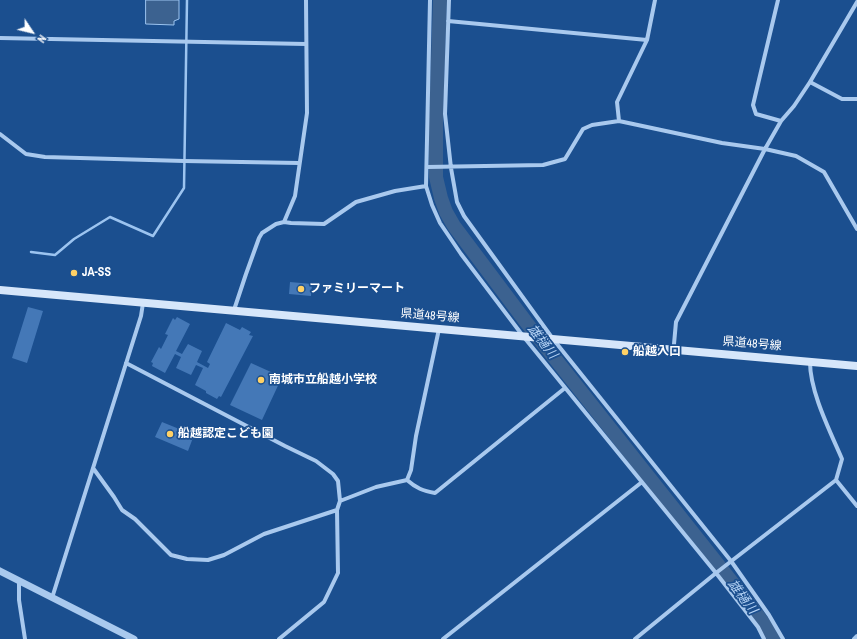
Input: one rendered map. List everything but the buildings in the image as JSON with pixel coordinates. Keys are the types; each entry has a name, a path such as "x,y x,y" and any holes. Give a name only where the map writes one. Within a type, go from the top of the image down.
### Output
{"main road":[{"name":"県道48号線","path":"0,290 857,366"}],"street":[{"path":"284,222 295,196 307,113 306,0"},
{"path":"430,0 426,186 440,223 461,254 565,388 716,573 758,627 764,639"},
{"path":"449,0 444,114 450,168 457,202 464,216 551,339 731,561 769,615 783,639"},
{"path":"619,122 617,102 647,40 655,0"},
{"path":"778,0 753,105 756,114 781,121"},
{"path":"675,350 674,344 676,322 765,149 781,121 794,106 810,82 857,2"},
{"path":"448,21 647,40"},
{"path":"0,38 306,44"},
{"path":"810,82 842,99 857,99"},
{"path":"427,167 450,168 543,165 565,159 583,129 592,125 619,122 796,156 824,172 857,228"},
{"path":"0,134 26,154 45,157 299,163"},
{"path":"234,310 262,233 276,224 284,222 324,224 356,202 394,191 426,186"},
{"path":"52,598 141,316 143,303"},
{"path":"407,480 411,470 416,436 439,329"},
{"path":"635,639 731,561 836,480 842,459 823,415 816,392 810,362"},
{"path":"126,363 316,461 333,474 338,481 340,501 337,510 338,573 324,602 279,639"},
{"path":"340,501 376,487 407,480 422,491 435,493 565,388"},
{"path":"93,468 122,510 135,519 171,555 187,559 208,560 224,555 264,534 337,510"},
{"path":"836,480 857,506"},
{"path":"443,639 642,482"},
{"path":"0,571 134,639"},
{"path":"18,580 19,600 25,639"},
{"path":"854,639 857,636"}],"water":[{"path":"146,0 179,0 179,19 174,21 174,25 146,24"}],"waterway":[{"path":"31,252 55,255 74,239 110,217 153,236 184,188 187,0"},
{"name":"雄樋川","path":"440,0 436,120 436,177 446,212 454,226 526,322 747,601 767,628 773,639"}],"place":[{"name":"JA-SS","path":"74,273"},
{"name":"ファミリーマート","path":"301,289"},
{"name":"船越入口","path":"625,352"},
{"name":"南城市立船越小学校","path":"261,380"},
{"name":"船越認定こども園","path":"170,434"}]}
